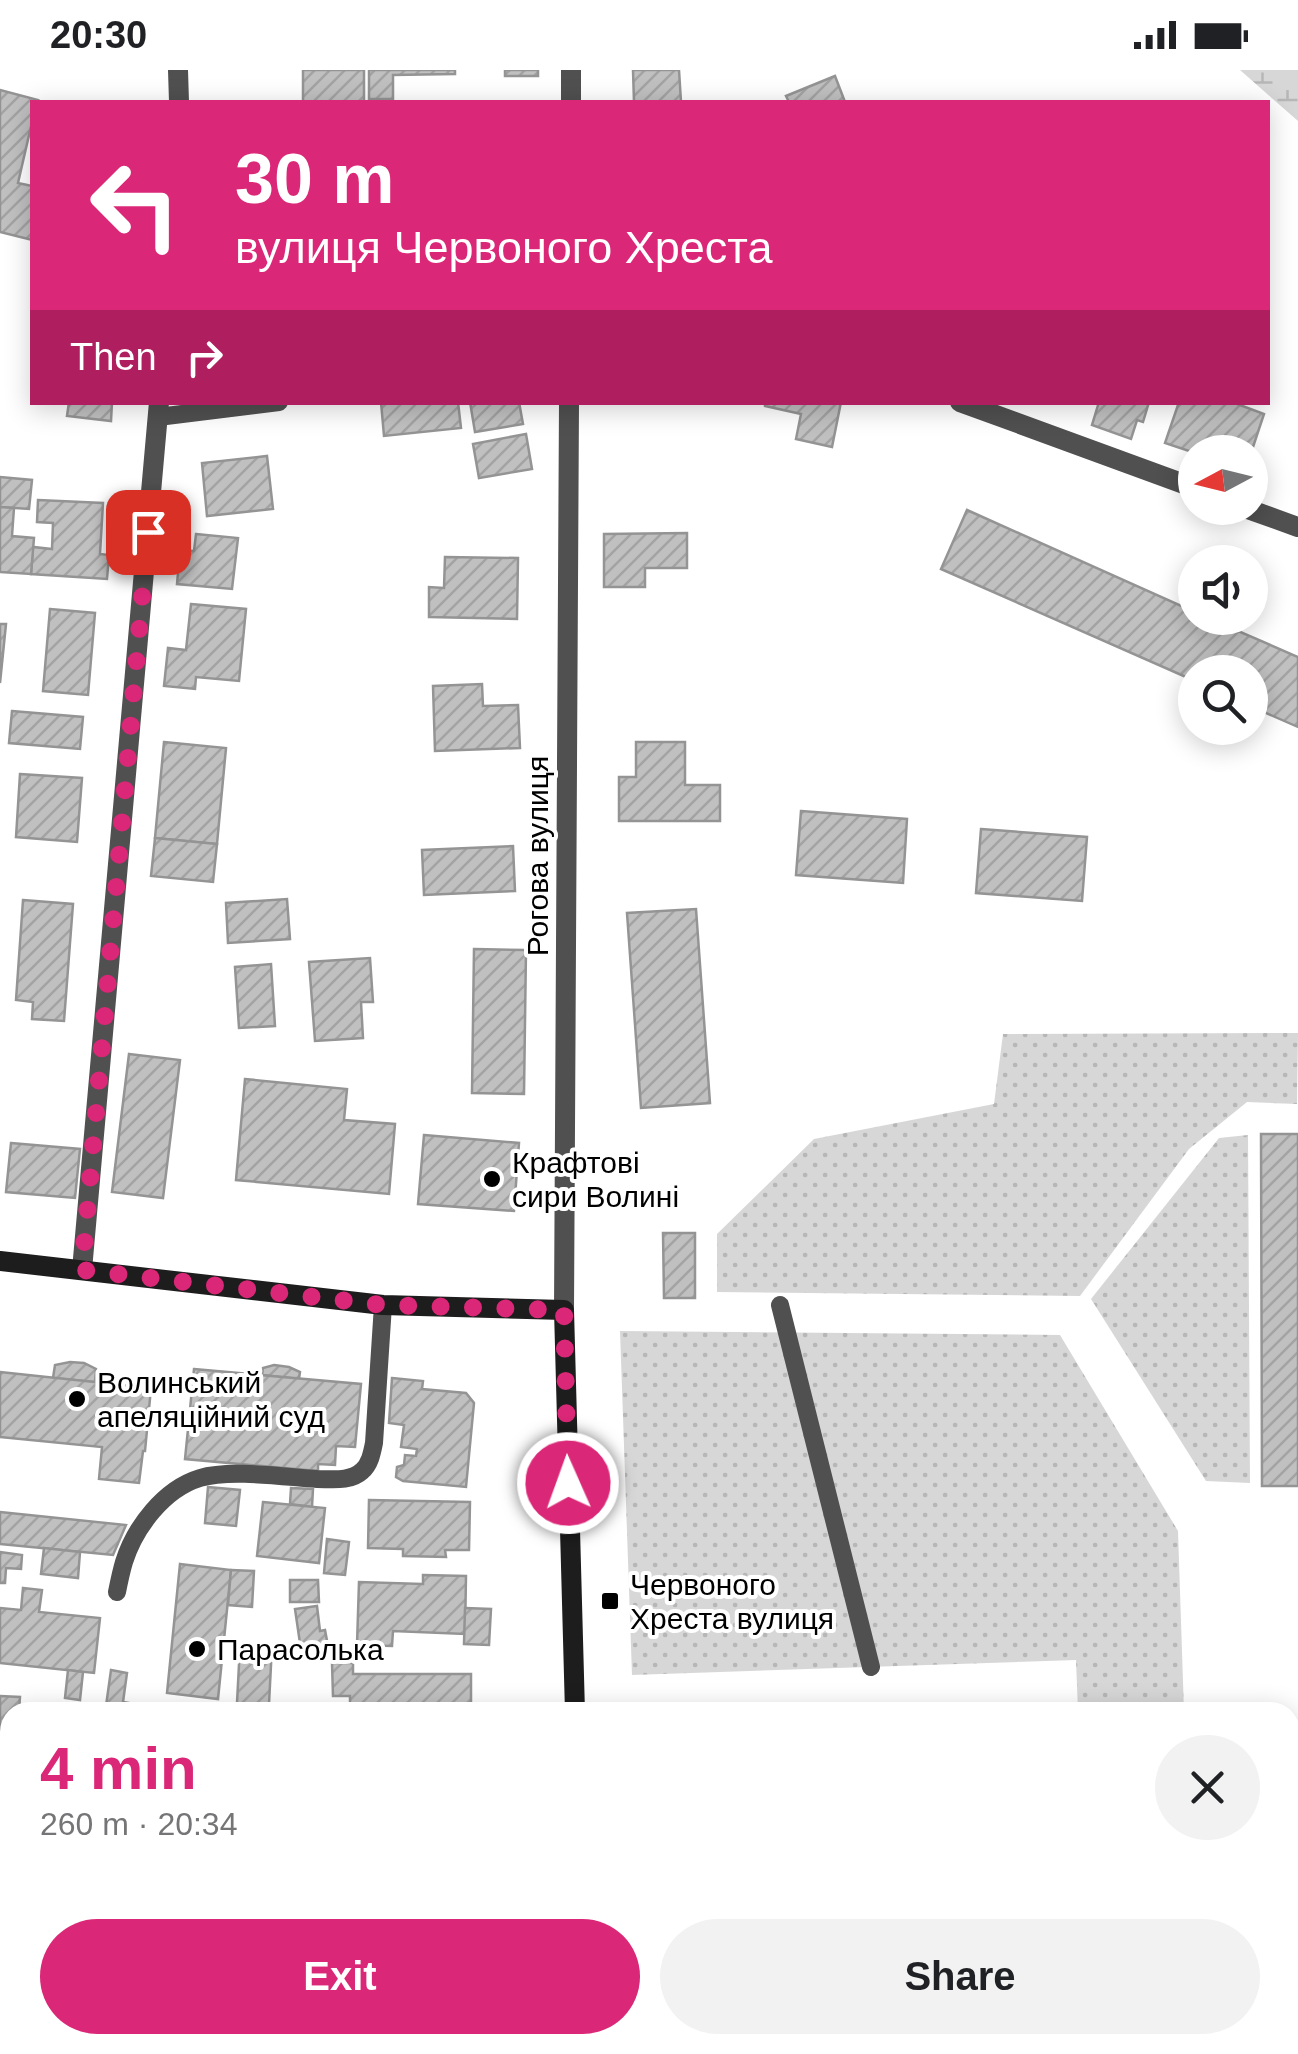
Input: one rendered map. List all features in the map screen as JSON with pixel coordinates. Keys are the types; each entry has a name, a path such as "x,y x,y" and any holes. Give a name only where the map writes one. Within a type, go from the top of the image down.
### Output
{"main road":[{"path":"0,1261 383,1305 564,1310 574,1702"}],"street":[{"path":"178,70 179,100"},
{"path":"570,70 571,100"},
{"name":"Рогова вулиця","path":"564,1310 569,405"},
{"path":"968,405 1178,482"},
{"path":"82,1270 159,410"},
{"path":"1268,517 1298,528"}],"lane":[{"path":"159,410 234,405"},
{"path":"117,1592 124,1562 138,1532 159,1504 180,1486 202,1477 226,1475 340,1480 360,1473 371,1457 374,1443 383,1305"},
{"path":"780,1305 871,1667"}],"green space":[{"path":"1240,70 1298,70 1298,121"},
{"path":"1298,1033 1297,1104 1247,1102 1189,1149 1080,1296 717,1292 717,1234 814,1139 994,1104 1003,1034"},
{"path":"1248,1135 1250,1483 1206,1481 1091,1299 1219,1138"},
{"path":"620,1331 1060,1335 1178,1531 1184,1702 1078,1702 1076,1660 632,1675"}],"building":[{"path":"303,70 364,70 364,100 303,100"},
{"path":"369,70 455,70 455,74 393,75 393,99 369,99"},
{"path":"505,70 538,70 538,76 505,76"},
{"path":"633,70 679,70 681,100 634,100"},
{"path":"835,76 844,100 788,100 786,96"},
{"path":"0,90 38,100 30,100 30,131 18,183 30,186 30,240 0,232"},
{"path":"69,405 112,405 111,421 67,416"},
{"path":"381,405 458,405 461,428 384,436"},
{"path":"470,405 520,405 523,424 475,432"},
{"path":"840,405 832,447 796,439 801,414 765,406"},
{"path":"1098,405 1148,405 1143,422 1137,420 1131,439 1092,425"},
{"path":"1178,405 1240,405 1264,414 1257,435 1178,435 1178,447 1165,443"},
{"path":"526,434 532,469 479,478 473,444"},
{"path":"267,456 273,509 207,516 202,463"},
{"path":"0,477 32,480 29,509 0,507"},
{"path":"38,500 103,503 100,554 109,555 107,579 31,574 33,547 52,549 53,523 37,522"},
{"path":"0,507 14,508 12,536 34,538 31,574 0,572"},
{"path":"967,510 1178,604 1178,635 1247,635 1298,657 1298,727 1268,714 1268,655 1178,655 1178,674 941,569"},
{"path":"687,533 687,568 645,568 645,587 604,587 604,534"},
{"path":"196,534 238,538 232,589 177,584 180,550 194,551"},
{"path":"445,557 518,558 517,619 429,617 429,587 444,588"},
{"path":"191,604 246,609 239,681 196,677 195,689 164,686 168,648 186,650"},
{"path":"50,609 95,613 88,695 43,691"},
{"path":"0,624 6,624 0,683"},
{"path":"482,684 483,706 518,705 520,748 435,751 433,686"},
{"path":"12,711 83,717 80,749 9,743"},
{"path":"164,742 226,748 217,844 155,838"},
{"path":"636,742 685,742 685,785 720,785 720,821 619,821 619,777 636,777"},
{"path":"20,774 82,778 77,842 16,837"},
{"path":"801,811 907,819 903,883 796,875"},
{"path":"981,829 1087,837 1082,901 976,893"},
{"path":"155,838 217,844 213,882 151,876"},
{"path":"513,846 515,891 424,895 422,850"},
{"path":"287,899 290,939 228,943 226,903"},
{"path":"23,900 73,904 64,1021 32,1019 33,1002 16,1000"},
{"path":"696,909 710,1103 641,1108 627,913"},
{"path":"474,949 526,950 524,1094 472,1093"},
{"path":"370,958 373,1002 361,1002 363,1038 315,1041 309,962"},
{"path":"271,964 275,1026 239,1028 235,967"},
{"path":"129,1054 180,1060 163,1198 112,1192"},
{"path":"245,1079 347,1089 344,1120 395,1124 389,1194 236,1180"},
{"path":"1261,1134 1298,1134 1298,1486 1262,1486"},
{"path":"424,1135 519,1143 514,1211 418,1204"},
{"path":"11,1143 80,1149 75,1198 6,1192"},
{"path":"663,1233 695,1233 695,1298 664,1298"},
{"path":"70,1362 96,1369 95,1382 53,1378 55,1365"},
{"path":"274,1365 300,1372 299,1379 262,1375 263,1368"},
{"path":"194,1369 361,1384 355,1447 336,1446 335,1465 318,1464 318,1471 185,1459"},
{"path":"0,1372 151,1388 139,1483 99,1479 102,1447 0,1437"},
{"path":"392,1378 423,1381 422,1389 466,1393 474,1403 466,1487 396,1477 405,1455 416,1456 417,1449 401,1447 404,1425 389,1423"},
{"path":"208,1487 240,1490 236,1526 205,1523"},
{"path":"291,1488 313,1489 312,1507 290,1504"},
{"path":"369,1500 470,1502 469,1550 445,1550 446,1557 403,1556 403,1549 368,1548"},
{"path":"263,1502 325,1508 319,1563 257,1556"},
{"path":"0,1512 126,1525 113,1555 0,1544"},
{"path":"327,1539 349,1542 345,1575 324,1573"},
{"path":"44,1548 80,1552 78,1578 41,1574"},
{"path":"0,1552 22,1555 21,1569 6,1568 5,1583 0,1583"},
{"name":"Парасолька","path":"180,1564 231,1570 218,1699 167,1693"},
{"path":"231,1570 254,1571 252,1607 228,1605"},
{"path":"423,1575 466,1576 465,1634 393,1631 392,1646 357,1645 359,1582 423,1584"},
{"path":"290,1580 318,1580 319,1602 290,1602"},
{"path":"23,1588 42,1590 39,1612 100,1618 94,1673 0,1663 0,1608 21,1610"},
{"path":"317,1606 320,1631 325,1630 328,1646 301,1650 295,1609"},
{"path":"465,1608 491,1609 489,1645 464,1644"},
{"path":"240,1645 272,1646 269,1702 237,1702"},
{"path":"332,1663 353,1663 353,1674 471,1674 471,1702 350,1702 350,1696 333,1696"},
{"path":"68,1670 83,1672 80,1700 65,1698"},
{"path":"111,1670 127,1673 123,1702 107,1702"},
{"path":"0,1696 20,1697 20,1702 0,1702"}],"place":[{"name":"Крафтові сири Волині","path":"492,1179"},
{"name":"Волинський апеляційний суд","path":"77,1399"},
{"name":"Червоного Хреста вулиця","path":"610,1601"},
{"name":"Парасолька","path":"197,1649"}],"route":[{"path":"148,532 82,1270 383,1305 564,1310 568,1483"}]}
